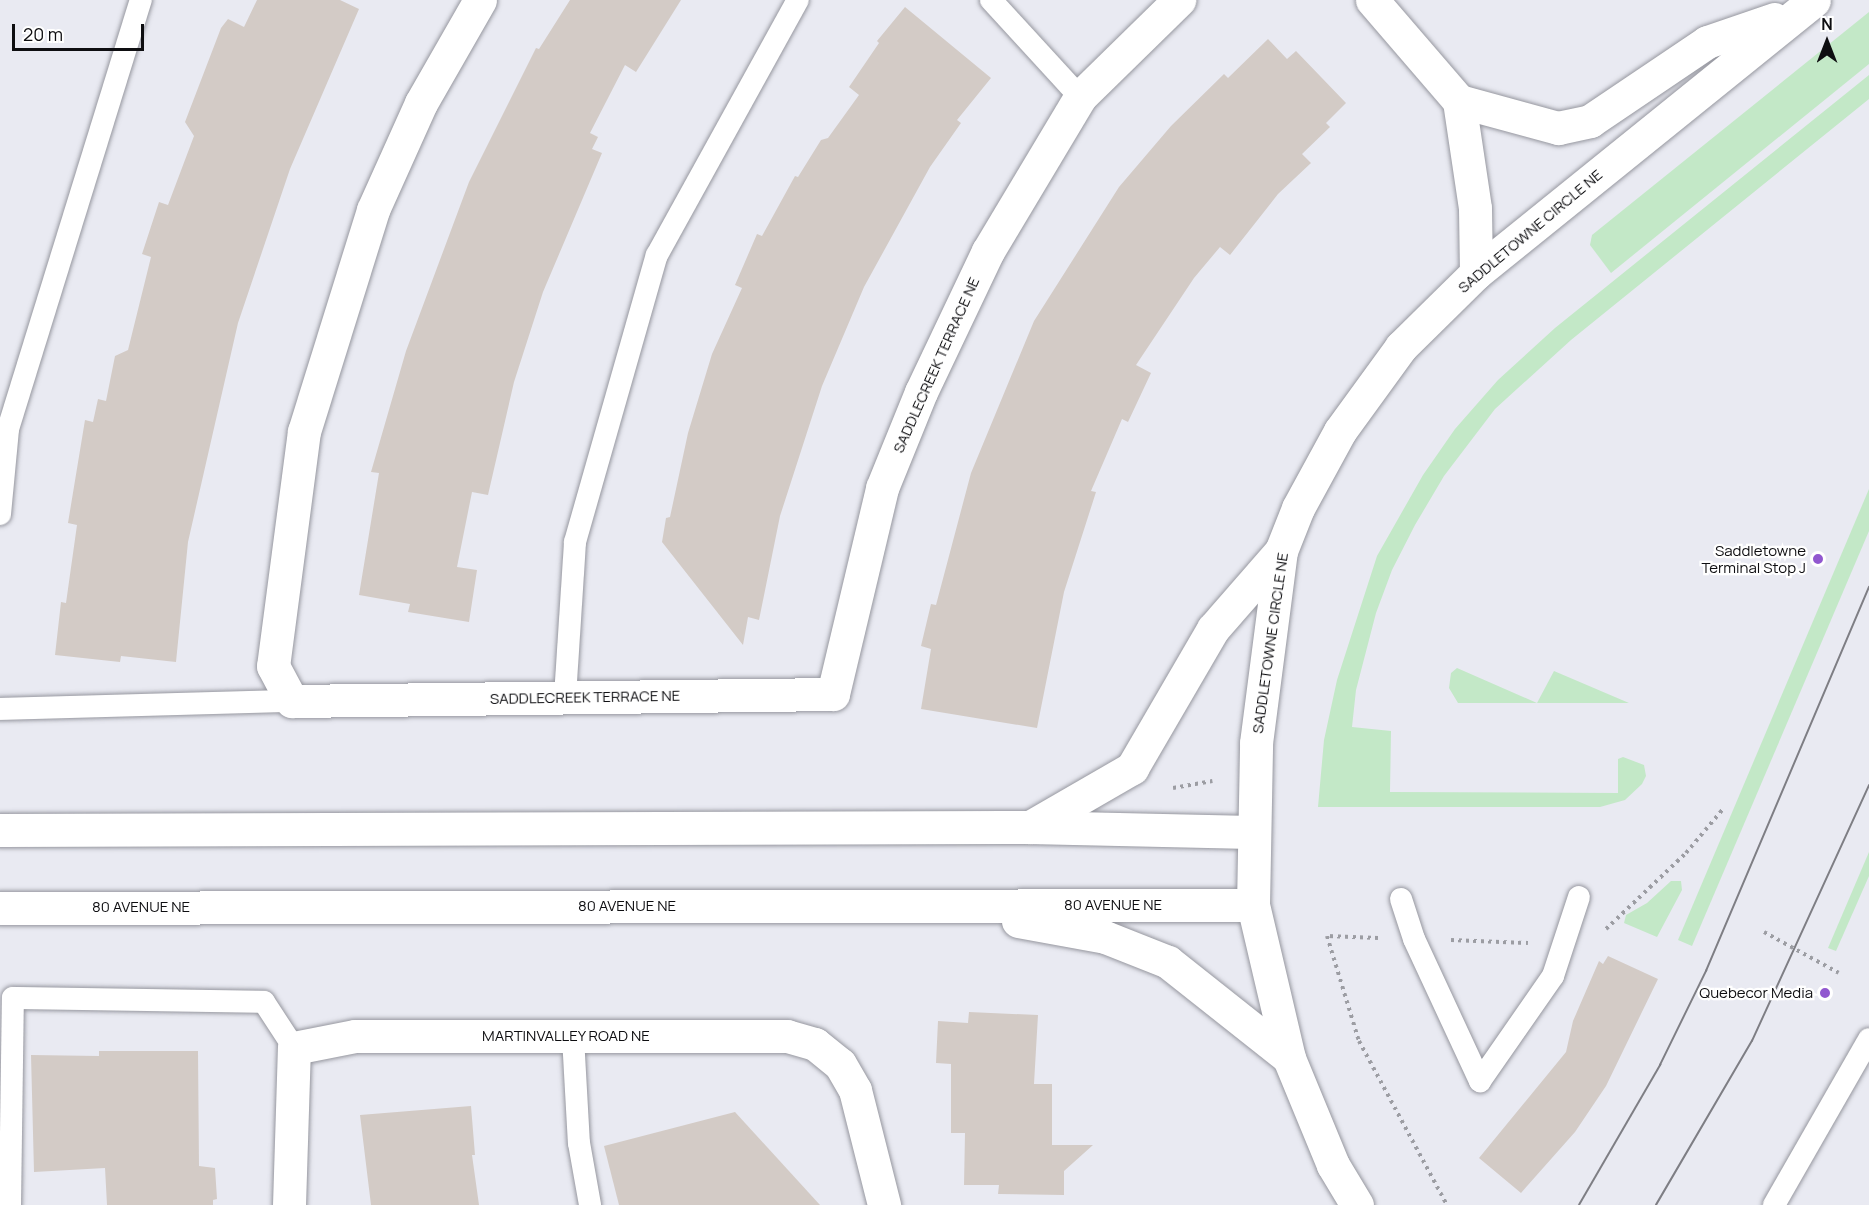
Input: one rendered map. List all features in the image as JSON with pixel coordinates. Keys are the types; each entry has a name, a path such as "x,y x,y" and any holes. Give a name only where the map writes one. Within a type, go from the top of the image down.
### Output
{"main road":[{"path":"292,701 273,666 304,431 373,210 421,103 480,0"},
{"name":"SADDLECREEK TERRACE NE","path":"292,701 833,694 882,488 921,393 988,250 1080,97 1179,0"},
{"path":"1372,0 1459,101 1475,208 1476,273"},
{"path":"1459,101 1558,128 1590,121 1707,42 1805,6"},
{"name":"SADDLETOWNE CIRCLE NE","path":"1357,1205 1333,1165 1289,1058 1253,905 1252,831 1256,743 1281,551 1298,508 1340,431 1401,347 1476,273 1805,6"},
{"path":"1029,827 1132,768 1213,628 1281,551"},
{"path":"0,830 1029,827 1252,831"},
{"name":"80 AVENUE NE","path":"0,908 1253,905"},
{"path":"936,906 1105,937 1168,962 1289,1058"},
{"name":"MARTINVALLEY ROAD NE","path":"294,1048 355,1036 787,1036 815,1044 840,1064 855,1090 884,1205"},
{"path":"290,1205 294,1048"}],"lane":[{"path":"0,514 8,429 141,0"},
{"path":"565,697 575,542 657,255 798,0"},
{"path":"991,0 1080,97"},
{"path":"0,709 292,701"},
{"path":"1401,899 1414,939 1480,1081 1553,976 1580,897"},
{"path":"10,1205 13,998 264,1002 294,1048"},
{"path":"573,1037 579,1143 590,1205"},
{"path":"1774,1205 1869,1039"}],"path":[{"path":"1164,790 1212,781"},
{"path":"1447,1205 1359,1041 1327,936 1527,943 1608,929 1686,853 1723,809"},
{"path":"1764,932 1839,974"}],"green space":[{"path":"1869,12 1869,64 1611,273 1590,245 1592,235"},
{"path":"1869,75 1869,99 1571,340 1495,409 1444,476 1415,525 1392,570 1376,613 1356,690 1352,727 1391,731 1390,792 1618,793 1618,759 1623,757 1644,765 1646,776 1642,784 1625,800 1600,807 1318,807 1324,740 1337,680 1377,556 1423,475 1455,429 1498,380 1555,328"},
{"path":"1869,489 1869,531 1692,946 1678,940"},
{"path":"1457,668 1537,703 1458,703 1449,688 1451,673"},
{"path":"1554,671 1629,703 1537,703"},
{"path":"1869,852 1869,876 1836,951 1828,948"},
{"path":"1671,881 1681,881 1682,890 1657,937 1624,923 1626,915 1647,903"}],"building":[{"path":"257,0 340,0 359,9 290,169 238,323 188,542 176,662 121,656 120,662 55,655 61,602 66,603 77,525 68,523 85,420 93,422 98,399 106,401 115,356 128,350 151,257 142,254 159,202 168,205 194,136 185,122 221,28 228,19 244,27"},
{"path":"570,0 681,0 636,72 625,65 590,133 598,137 592,149 602,153 543,292 514,382 488,495 472,492 457,567 477,570 469,622 408,612 410,604 359,595 379,473 371,472 406,351 469,182 536,48 539,49"},
{"path":"905,7 991,78 957,120 961,123 930,167 864,287 822,386 780,516 759,620 748,617 743,645 662,542 666,518 670,517 688,433 712,354 742,288 735,285 757,234 762,236 795,176 798,177 821,140 828,138 859,95 849,87 879,43 877,41"},
{"path":"1268,39 1287,59 1296,51 1346,103 1326,123 1330,127 1302,154 1311,163 1278,194 1230,255 1220,247 1194,278 1136,365 1151,373 1128,422 1122,419 1091,491 1096,492 1064,592 1037,728 921,709 931,649 921,646 931,604 936,605 971,473 1034,321 1119,187 1171,126 1224,74 1228,78"},
{"path":"1608,956 1658,979 1606,1086 1575,1132 1521,1193 1479,1158 1566,1052 1573,1021 1599,961 1603,964"},
{"path":"969,1012 1038,1015 1034,1084 1052,1084 1052,1145 1093,1145 1064,1171 1064,1195 998,1194 999,1185 964,1185 965,1133 951,1133 951,1064 936,1063 938,1021 968,1023"},
{"path":"99,1051 198,1051 199,1166 215,1168 217,1199 213,1200 213,1205 107,1205 105,1168 34,1172 31,1055 99,1056"},
{"path":"471,1106 475,1155 472,1155 479,1205 371,1205 360,1115"},
{"path":"735,1112 820,1205 619,1205 604,1146"}],"tram line":[{"path":"1579,1205 1660,1065 1706,971 1869,587"},
{"path":"1656,1205 1752,1041 1869,786"}],"place":[{"name":"Saddletowne Terminal Stop J","path":"1818,559"},
{"name":"Quebecor Media","path":"1825,993"}]}
